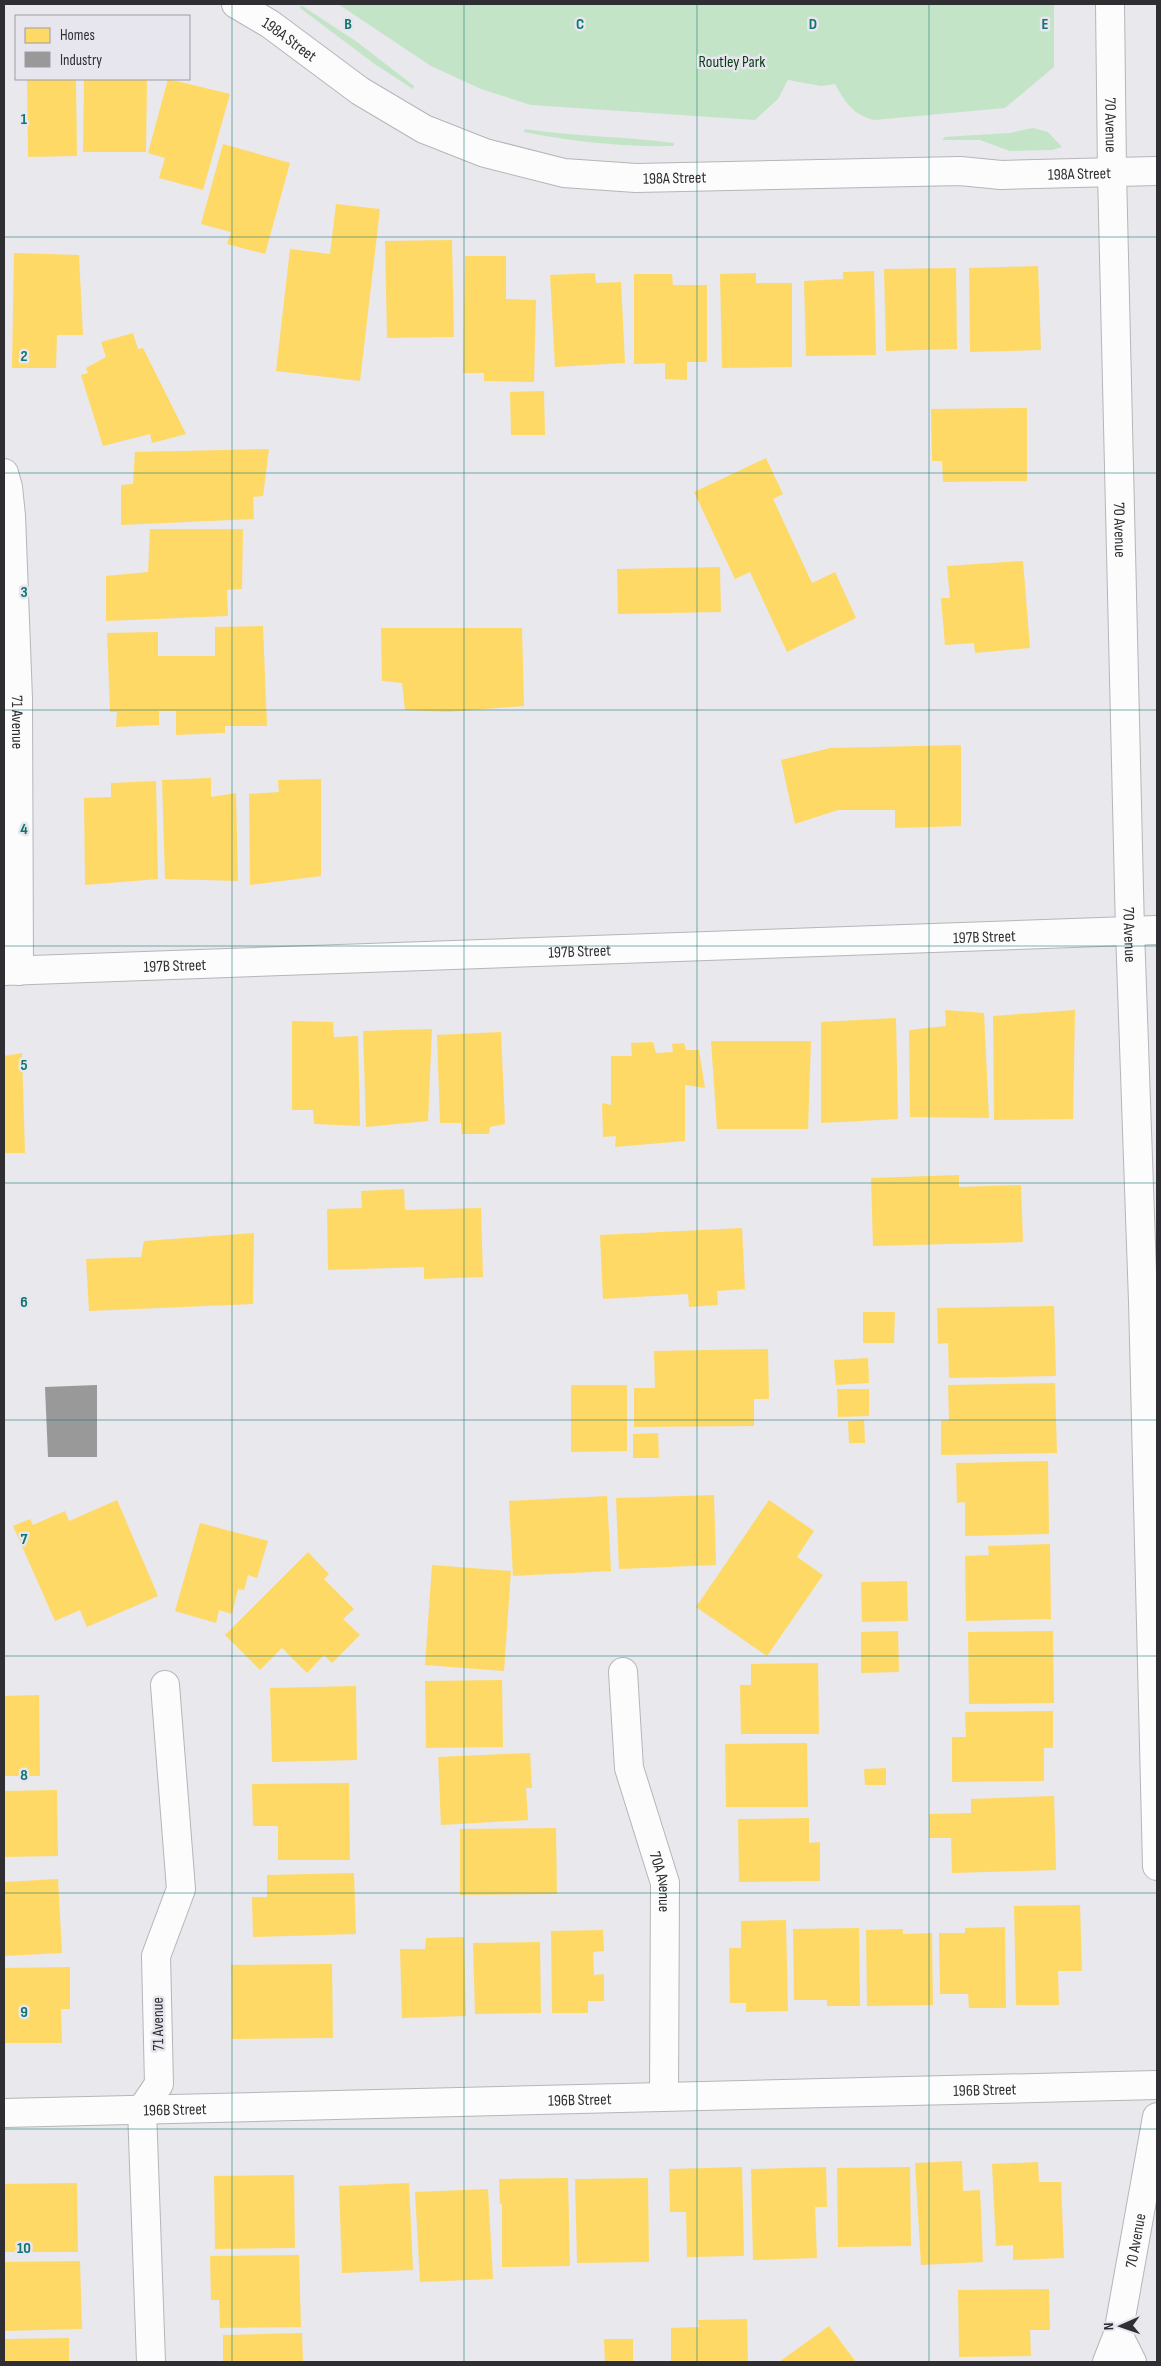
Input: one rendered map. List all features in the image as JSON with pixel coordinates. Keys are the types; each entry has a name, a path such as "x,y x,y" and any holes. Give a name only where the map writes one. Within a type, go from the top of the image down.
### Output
{"street":[{"name":"198A Street","path":"236,4 270,24 360,90 424,129 486,154 564,173 636,178 960,171 1001,175 1157,171"},
{"name":"70 Avenue","path":"1110,4 1112,172 1130,931 1143,1301 1157,1866"},
{"name":"71 Avenue","path":"4,473 8,487 11,516 18,699 11,971"},
{"name":"197B Street","path":"11,971 1157,930"},
{"name":"70A Avenue","path":"623,1672 628,1768 665,1883 664,2097"},
{"name":"71 Avenue","path":"142,2110 159,2084 156,1956 181,1889 165,1685"},
{"name":"196B Street","path":"4,2113 1157,2085"},
{"path":"142,2110 151,2362"},
{"name":"70 Avenue","path":"1107,2362 1118,2334 1157,2117"},
{"path":"1118,2334 1132,2362"}],"green space":[{"name":"Routley Park","path":"338,4 1054,4 1054,67 1005,108 874,120 860,115 850,107 835,84 821,86 788,80 778,99 755,120 531,105 481,89 431,66"},
{"path":"301,5 357,42 414,86 413,89 376,65 300,8"},
{"path":"1033,128 1048,132 1062,147 1052,150 1010,151 980,140 943,140 944,137 1009,133"},
{"path":"525,129 562,134 674,143 674,146 617,145 561,139 524,132"}],"building: Homes":[{"path":"27,80 76,80 77,156 28,157"},
{"path":"84,80 147,80 146,152 83,152"},
{"path":"168,80 230,94 203,190 159,178 165,158 148,153"},
{"path":"223,144 290,163 265,254 227,244 231,232 201,224"},
{"path":"336,204 380,209 360,381 276,371 290,249 330,254"},
{"path":"452,240 454,337 387,338 385,241"},
{"path":"14,253 79,255 83,335 57,335 56,368 12,368"},
{"path":"465,256 506,256 506,299 536,300 534,382 484,381 484,373 463,373"},
{"path":"1038,266 1041,350 970,352 969,268"},
{"path":"956,268 957,349 886,351 884,269"},
{"path":"874,271 876,355 806,356 804,281 843,279 843,272"},
{"path":"595,273 596,283 621,282 625,363 555,367 550,275"},
{"path":"756,273 756,283 792,283 792,367 722,368 720,274"},
{"path":"634,274 672,274 673,285 707,285 707,362 687,362 687,380 665,379 665,363 634,364"},
{"path":"133,333 138,349 143,348 186,434 152,443 150,434 103,446 81,375 88,373 86,368 106,357 101,342"},
{"path":"544,391 545,435 511,435 510,392"},
{"path":"1027,408 1027,481 943,482 942,461 932,461 931,409"},
{"path":"269,449 263,496 253,497 254,519 121,525 121,485 133,484 135,452"},
{"path":"766,458 783,494 773,499 812,583 835,572 856,618 787,652 750,572 735,579 694,492"},
{"path":"150,529 243,529 242,589 227,590 228,616 106,621 106,576 148,572"},
{"path":"1023,561 1030,648 975,653 974,643 945,645 941,598 950,598 947,566"},
{"path":"720,567 721,612 618,614 617,569"},
{"path":"263,626 267,726 225,726 225,733 176,735 176,711 159,711 159,725 116,727 117,712 110,712 107,633 158,632 158,656 215,656 215,627"},
{"path":"381,628 522,628 524,706 448,712 405,710 402,683 382,681"},
{"path":"961,745 961,826 895,828 895,810 838,810 795,824 781,760 830,748"},
{"path":"211,778 211,797 236,793 238,881 165,879 162,780"},
{"path":"321,779 321,876 250,885 249,794 279,792 278,780"},
{"path":"156,781 158,879 85,885 84,798 111,797 111,783"},
{"path":"945,1010 984,1013 989,1118 910,1117 909,1030 946,1026"},
{"path":"1075,1010 1073,1119 994,1120 993,1016"},
{"path":"896,1018 898,1119 821,1123 821,1022"},
{"path":"292,1021 333,1022 334,1037 358,1036 360,1126 314,1124 313,1110 292,1110"},
{"path":"432,1029 428,1121 366,1127 363,1031"},
{"path":"501,1032 505,1124 490,1127 489,1134 462,1134 461,1123 440,1123 437,1035"},
{"path":"711,1041 811,1041 808,1129 717,1129"},
{"path":"653,1042 656,1053 673,1052 672,1044 684,1043 686,1050 699,1050 705,1088 685,1085 685,1141 615,1147 616,1136 603,1137 602,1103 611,1105 611,1056 632,1056 631,1043"},
{"path":"22,1053 25,1153 4,1153 4,1056"},
{"path":"959,1175 959,1187 1021,1185 1023,1242 873,1246 871,1178"},
{"path":"404,1189 405,1210 481,1208 483,1277 424,1279 424,1267 328,1270 327,1209 362,1208 361,1191"},
{"path":"742,1228 745,1289 717,1291 718,1305 689,1307 688,1294 603,1299 600,1235"},
{"path":"254,1233 253,1304 89,1311 86,1259 141,1257 144,1241"},
{"path":"1054,1306 1056,1376 949,1378 948,1343 938,1344 937,1308"},
{"path":"863,1312 895,1312 894,1343 863,1343"},
{"path":"768,1349 769,1399 754,1399 754,1426 634,1427 634,1388 655,1388 654,1351"},
{"path":"868,1358 869,1383 836,1385 834,1360"},
{"path":"1055,1383 1057,1453 941,1455 941,1421 949,1420 948,1385"},
{"path":"571,1385 627,1385 627,1451 571,1452"},
{"path":"837,1389 869,1389 869,1416 838,1417"},
{"path":"864,1420 865,1443 849,1443 848,1421"},
{"path":"658,1433 659,1458 633,1458 633,1434"},
{"path":"1048,1461 1049,1534 965,1536 965,1502 957,1503 956,1463"},
{"path":"714,1495 716,1565 619,1569 616,1498"},
{"path":"607,1496 611,1571 513,1576 509,1501"},
{"path":"117,1500 158,1596 87,1627 80,1610 55,1621 13,1526 30,1519 33,1525 65,1511 69,1521"},
{"path":"769,1500 814,1531 797,1557 823,1575 767,1656 696,1607"},
{"path":"200,1523 268,1541 257,1578 248,1575 244,1590 238,1589 232,1614 219,1610 216,1623 175,1611"},
{"path":"1050,1544 1051,1619 966,1621 965,1556 989,1555 988,1546"},
{"path":"308,1552 329,1574 324,1579 354,1609 343,1619 360,1635 332,1663 324,1655 307,1673 282,1648 260,1670 225,1635"},
{"path":"432,1565 511,1571 504,1671 425,1665"},
{"path":"907,1581 908,1621 862,1622 861,1582"},
{"path":"898,1631 899,1672 861,1673 861,1632"},
{"path":"1053,1631 1054,1703 969,1704 968,1632"},
{"path":"818,1663 819,1734 741,1734 740,1685 751,1685 751,1664"},
{"path":"502,1680 503,1747 426,1748 425,1681"},
{"path":"356,1686 357,1760 272,1762 270,1688"},
{"path":"39,1695 40,1776 4,1776 4,1696"},
{"path":"1053,1711 1053,1748 1044,1748 1044,1781 952,1782 952,1737 966,1737 965,1712"},
{"path":"807,1743 808,1807 726,1807 725,1744"},
{"path":"530,1753 532,1788 526,1788 528,1820 441,1825 438,1757"},
{"path":"886,1768 886,1785 865,1785 864,1769"},
{"path":"349,1783 350,1860 278,1860 278,1826 253,1826 252,1784"},
{"path":"57,1790 58,1856 4,1857 4,1791"},
{"path":"1054,1796 1056,1870 952,1873 951,1838 929,1838 929,1814 971,1813 971,1799"},
{"path":"809,1818 809,1843 820,1842 820,1881 739,1882 738,1819"},
{"path":"556,1828 557,1894 460,1895 460,1829"},
{"path":"354,1873 356,1934 253,1937 252,1897 267,1897 267,1875"},
{"path":"58,1879 62,1953 4,1956 4,1882"},
{"path":"1080,1905 1082,1971 1058,1971 1059,2005 1016,2005 1014,1906"},
{"path":"786,1920 788,2011 746,2012 746,2003 730,2003 729,1948 741,1948 741,1921"},
{"path":"1005,1927 1006,2008 969,2008 968,1994 940,1994 939,1933 965,1933 965,1928"},
{"path":"859,1928 860,2006 827,2006 827,2000 794,2000 793,1929"},
{"path":"903,1929 903,1934 932,1933 933,2005 867,2006 866,1930"},
{"path":"603,1930 604,1951 593,1952 594,1975 604,1974 604,2001 588,2001 588,2013 552,2013 551,1931"},
{"path":"464,1937 466,2016 402,2018 400,1949 425,1949 426,1938"},
{"path":"540,1942 541,2013 475,2014 473,1943"},
{"path":"332,1964 333,2038 232,2039 231,1965"},
{"path":"70,1967 70,2009 61,2009 62,2043 4,2043 4,1968"},
{"path":"962,2161 963,2191 980,2190 983,2262 921,2265 915,2163"},
{"path":"1038,2162 1039,2182 1061,2182 1064,2258 1013,2260 1013,2245 996,2246 992,2164"},
{"path":"742,2167 744,2256 687,2257 686,2212 670,2212 669,2169"},
{"path":"826,2167 827,2207 815,2207 817,2258 753,2260 751,2169"},
{"path":"910,2167 911,2246 838,2247 837,2168"},
{"path":"294,2175 295,2248 215,2249 214,2176"},
{"path":"568,2178 570,2266 502,2267 502,2204 500,2204 499,2179"},
{"path":"648,2178 649,2262 577,2263 575,2179"},
{"path":"77,2183 78,2252 4,2252 4,2184"},
{"path":"409,2183 413,2270 342,2273 339,2186"},
{"path":"488,2189 493,2279 420,2282 415,2192"},
{"path":"299,2255 301,2327 220,2328 219,2300 211,2300 210,2256"},
{"path":"80,2261 82,2329 4,2331 4,2262"},
{"path":"1049,2289 1050,2330 1030,2330 1031,2356 959,2357 958,2290"},
{"path":"747,2319 748,2362 671,2362 671,2328 699,2327 698,2320"},
{"path":"829,2326 856,2362 779,2362"},
{"path":"302,2333 303,2362 223,2362 223,2335"},
{"path":"69,2338 69,2362 4,2362 4,2339"},
{"path":"604,2339 633,2339 633,2362 605,2362"}],"building: Industry":[{"path":"97,1385 97,1457 48,1457 45,1387"}]}
